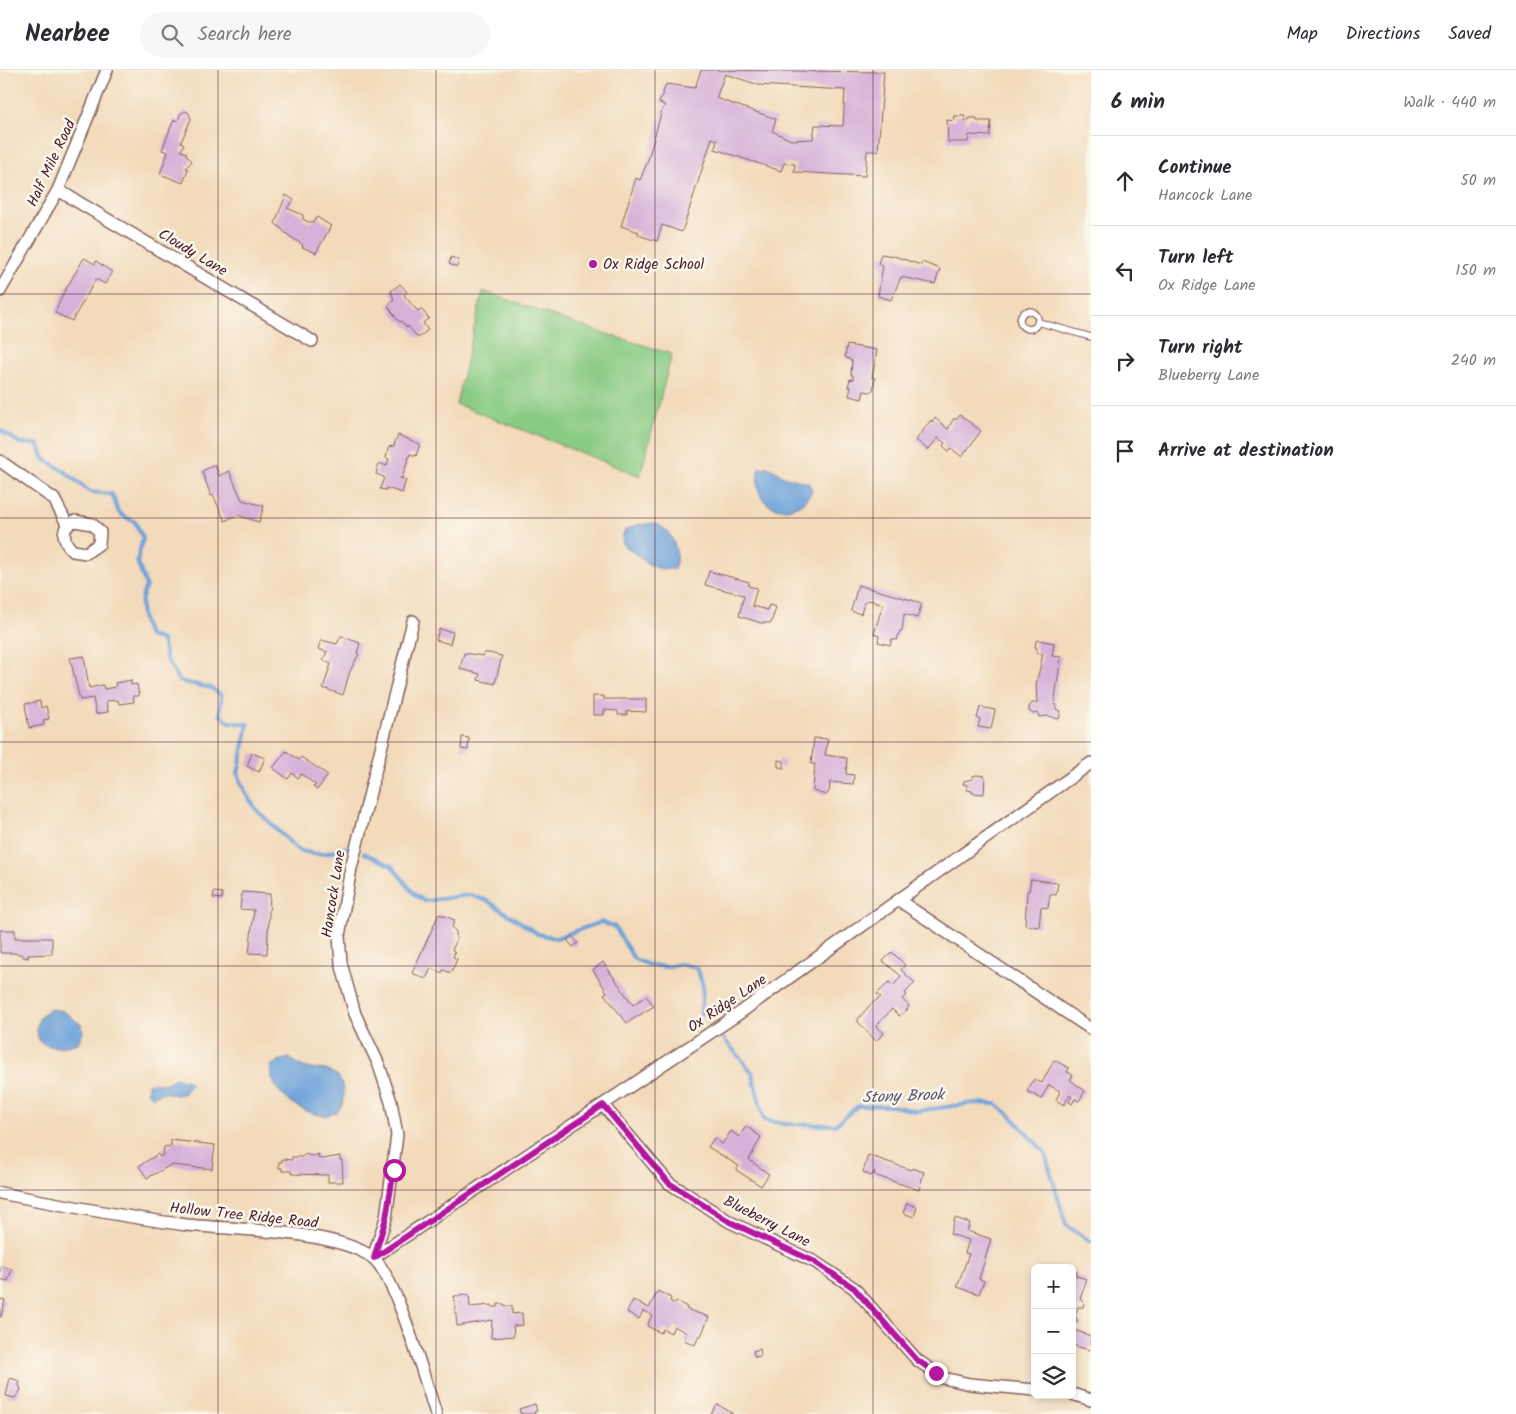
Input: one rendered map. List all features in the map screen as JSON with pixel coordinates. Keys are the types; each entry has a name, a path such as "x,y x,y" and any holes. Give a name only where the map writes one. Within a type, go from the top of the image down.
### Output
{"street":[{"name":"Half Mile Road","path":"0,291 58,190 107,70"},
{"name":"Cloudy Lane","path":"58,190 312,340"},
{"path":"0,461 54,499 67,524"},
{"name":"Hancock Lane","path":"374,1258 386,1218 397,1135 391,1102 379,1064 355,1014 341,963 339,936 351,868 413,621"},
{"name":"Ox Ridge Lane","path":"374,1258 734,1017 900,901 1091,763"},
{"path":"900,901 1091,1028"},
{"name":"Blueberry Lane","path":"603,1105 669,1183 730,1222 815,1262 854,1288 917,1360 944,1378 970,1384 1031,1390"},
{"name":"Hollow Tree Ridge Road","path":"0,1193 77,1208 176,1223 318,1238 347,1246 374,1258"},
{"path":"374,1258 396,1293 436,1414"},
{"path":"1076,1395 1091,1400"}],"lane":[{"path":"1038,322 1091,336"}],"green space":[{"path":"483,291 597,331 672,354 640,476 456,404"}],"water":[{"path":"768,467 786,477 809,483 812,490 806,500 797,506 787,509 777,508 768,504 761,496 758,484 759,468"},
{"path":"653,523 665,529 673,541 676,555 674,569 652,566 623,545 622,537 625,530 637,525"},
{"path":"52,1009 63,1011 82,1025 83,1032 78,1043 53,1047 39,1041 38,1022 43,1014"},
{"path":"289,1058 303,1067 326,1070 337,1075 344,1098 338,1110 332,1114 315,1114 299,1108 284,1097 274,1082 271,1066 278,1061"},
{"path":"176,1078 188,1081 191,1084 183,1094 175,1095 164,1092 153,1097 147,1092 148,1084 156,1082 164,1084"}],"building":[{"path":"701,70 884,72 878,151 867,151 865,176 794,172 795,164 784,163 781,171 715,149 717,140 712,138 682,232 662,225 657,241 638,235 639,232 621,226 636,178 640,180 647,163 665,105 659,103 666,84 695,88","holes":["725,74 759,85 845,90 843,126 815,125 813,139 791,140 772,131 776,119 716,98"]},
{"path":"185,111 189,113 191,119 181,142 184,144 181,151 187,153 186,155 192,161 186,168 188,169 183,183 160,174 168,152 162,150 170,129 174,120 178,121 180,114"},
{"path":"955,116 965,116 965,121 969,121 969,118 977,118 977,121 991,121 990,136 969,135 968,142 948,142 947,120 954,121"},
{"path":"286,195 294,200 287,208 303,215 303,219 308,222 313,222 317,217 331,226 316,253 302,247 303,245 275,223"},
{"path":"881,254 894,256 921,265 922,262 940,269 935,284 901,277 891,300 878,296 883,265 878,264"},
{"path":"451,257 459,260 457,267 449,264"},
{"path":"84,258 95,264 96,261 112,272 105,284 96,279 72,321 55,313 63,294"},
{"path":"400,284 407,292 404,295 412,305 418,311 421,309 429,318 423,323 428,330 418,338 408,326 407,328 401,321 399,322 388,306 394,300 391,291"},
{"path":"847,345 877,350 872,378 875,378 873,390 870,392 864,391 862,399 849,396 851,387 848,387 850,379 853,380 853,375 851,375 852,361 845,357"},
{"path":"960,415 981,431 962,457 951,448 949,451 943,446 945,443 938,438 928,450 916,440 931,420 932,422 935,418 948,429 954,418 956,420"},
{"path":"398,435 420,444 416,456 410,454 402,478 400,478 406,480 402,493 386,488 386,490 380,489 384,477 376,474 379,463 387,466 389,459 386,458 388,449 390,446 393,447"},
{"path":"215,465 219,476 229,471 242,500 264,506 259,522 237,515 225,521 213,495 211,496 202,471"},
{"path":"709,571 749,582 748,586 757,588 752,606 767,610 769,605 776,607 771,623 761,623 739,616 744,595 705,585"},
{"path":"858,585 922,603 917,618 904,614 902,631 900,631 897,640 892,639 890,645 878,642 879,636 874,634 883,604 869,600 864,603 861,614 851,611"},
{"path":"439,629 453,632 450,644 436,640"},
{"path":"341,636 360,643 357,653 359,654 350,671 343,695 323,688 331,664 323,660 327,652 318,649 321,640 337,644"},
{"path":"1036,641 1054,643 1052,656 1061,657 1055,698 1056,709 1061,711 1059,719 1048,716 1039,717 1038,713 1033,714 1029,711 1032,703 1037,703 1036,685 1043,654 1036,653"},
{"path":"464,653 483,656 484,653 489,653 502,656 495,684 478,680 480,674 460,669"},
{"path":"84,656 89,688 103,685 104,689 116,687 115,683 131,680 131,685 137,684 139,696 133,696 134,702 119,704 118,700 106,701 108,712 96,714 93,698 80,700 70,658"},
{"path":"593,696 604,696 604,699 646,699 646,712 627,711 627,715 618,715 618,711 604,710 604,715 593,715"},
{"path":"40,701 41,708 46,706 49,719 43,720 44,725 29,728 25,704"},
{"path":"980,707 995,710 991,729 978,727 980,719 977,718"},
{"path":"462,737 469,738 468,750 461,749"},
{"path":"814,738 828,739 825,755 847,758 846,774 854,775 853,784 830,782 829,792 826,795 813,791 815,764 811,764"},
{"path":"286,751 299,760 301,757 328,775 317,790 313,787 316,785 301,774 298,778 292,773 288,779 273,768"},
{"path":"252,753 265,758 259,772 247,766"},
{"path":"778,760 784,761 784,768 778,767"},
{"path":"973,776 985,776 984,794 972,793 972,791 967,790 967,785 963,784 964,781 973,779"},
{"path":"1031,879 1058,883 1056,895 1050,894 1048,908 1041,907 1039,927 1025,925 1027,891 1029,891"},
{"path":"214,892 222,893 222,899 213,898"},
{"path":"242,892 270,894 267,954 249,953 254,910 240,909"},
{"path":"439,914 455,920 452,927 456,932 457,939 452,950 455,952 453,957 457,959 451,973 443,970 442,973 431,968 426,979 412,973"},
{"path":"0,930 15,930 15,938 52,938 52,954 28,955 28,958 14,953 0,953"},
{"path":"572,936 578,943 573,947 567,940"},
{"path":"892,952 905,965 901,970 915,983 902,999 909,1006 907,1010 899,1016 892,1009 876,1026 884,1033 876,1041 858,1022 858,1019 870,1005 881,997 877,994 889,982 893,986 901,976 883,961"},
{"path":"603,962 633,1005 646,996 654,1006 627,1023 604,994 607,992 593,970"},
{"path":"1054,1060 1069,1068 1067,1072 1073,1075 1070,1080 1085,1091 1079,1101 1075,1099 1072,1104 1069,1102 1072,1097 1070,1095 1064,1105 1056,1100 1060,1091 1049,1085 1041,1099 1027,1091 1034,1079 1042,1083"},
{"path":"746,1126 761,1137 749,1160 769,1174 761,1186 736,1170 739,1166 708,1147 714,1138 722,1144 731,1131 739,1137"},
{"path":"171,1140 215,1145 212,1169 171,1165 147,1178 139,1166 158,1154 160,1157 163,1155 164,1147 171,1146"},
{"path":"305,1154 312,1156 319,1154 318,1158 322,1159 340,1156 340,1160 342,1160 343,1182 328,1182 328,1175 292,1174 291,1171 282,1171 282,1168 279,1168 279,1162 282,1162 282,1159 292,1160 292,1157 302,1157"},
{"path":"868,1155 911,1170 912,1168 924,1172 919,1190 877,1176 874,1174 875,1171 871,1176 863,1172"},
{"path":"907,1203 917,1207 914,1217 903,1213"},
{"path":"955,1218 970,1223 967,1231 991,1239 979,1279 984,1281 979,1294 957,1287 969,1254 965,1253 969,1240 950,1234"},
{"path":"0,1266 12,1269 8,1281 0,1279"},
{"path":"1076,1276 1087,1279 1080,1299 1084,1303 1083,1307 1078,1307 1076,1312"},
{"path":"658,1291 671,1298 670,1301 675,1304 676,1301 687,1307 686,1309 709,1317 695,1345 684,1340 687,1333 674,1326 671,1333 663,1329 661,1333 647,1326 652,1315 643,1311 639,1319 627,1312 633,1300 649,1308"},
{"path":"469,1295 470,1307 492,1305 492,1307 498,1307 498,1304 512,1306 512,1314 522,1313 523,1325 513,1326 514,1336 491,1338 492,1320 457,1326 454,1296"},
{"path":"0,1299 5,1300 1,1317 0,1317"},
{"path":"1076,1330 1091,1336 1089,1350 1076,1346"},
{"path":"760,1349 761,1356 755,1357 753,1351"},
{"path":"10,1378 20,1381 21,1390 15,1398 6,1396"},
{"path":"535,1404 537,1411 534,1412 535,1414 521,1414 519,1409"},
{"path":"719,1405 733,1414 711,1414"}],"waterway":[{"name":"Stony Brook","path":"0,430 20,443 38,444 44,459 64,471 90,492 112,494 118,511 135,522 143,538 137,561 146,586 141,605 142,618 146,630 149,636 162,640 166,658 179,681 211,688 221,695 220,715 229,722 248,724 238,774 246,794 256,809 298,850 314,854 328,853 347,847"},
{"name":"Stony Brook","path":"364,853 392,866 415,895 425,901 470,895 488,901 538,934 556,938 601,922 615,927 634,959 649,965 668,967 680,964 697,968 703,986 701,1014"},
{"name":"Stony Brook","path":"724,1039 752,1072 764,1120 784,1124 835,1125 858,1106 892,1106 917,1111 974,1103 996,1104 1010,1115 1045,1153 1066,1225 1091,1242"}],"place":[{"name":"Ox Ridge School","path":"593,264"}],"route":[{"path":"394,1170 386,1218 374,1258 603,1105 669,1183 730,1222 815,1262 854,1288 917,1360 936,1373"}]}
